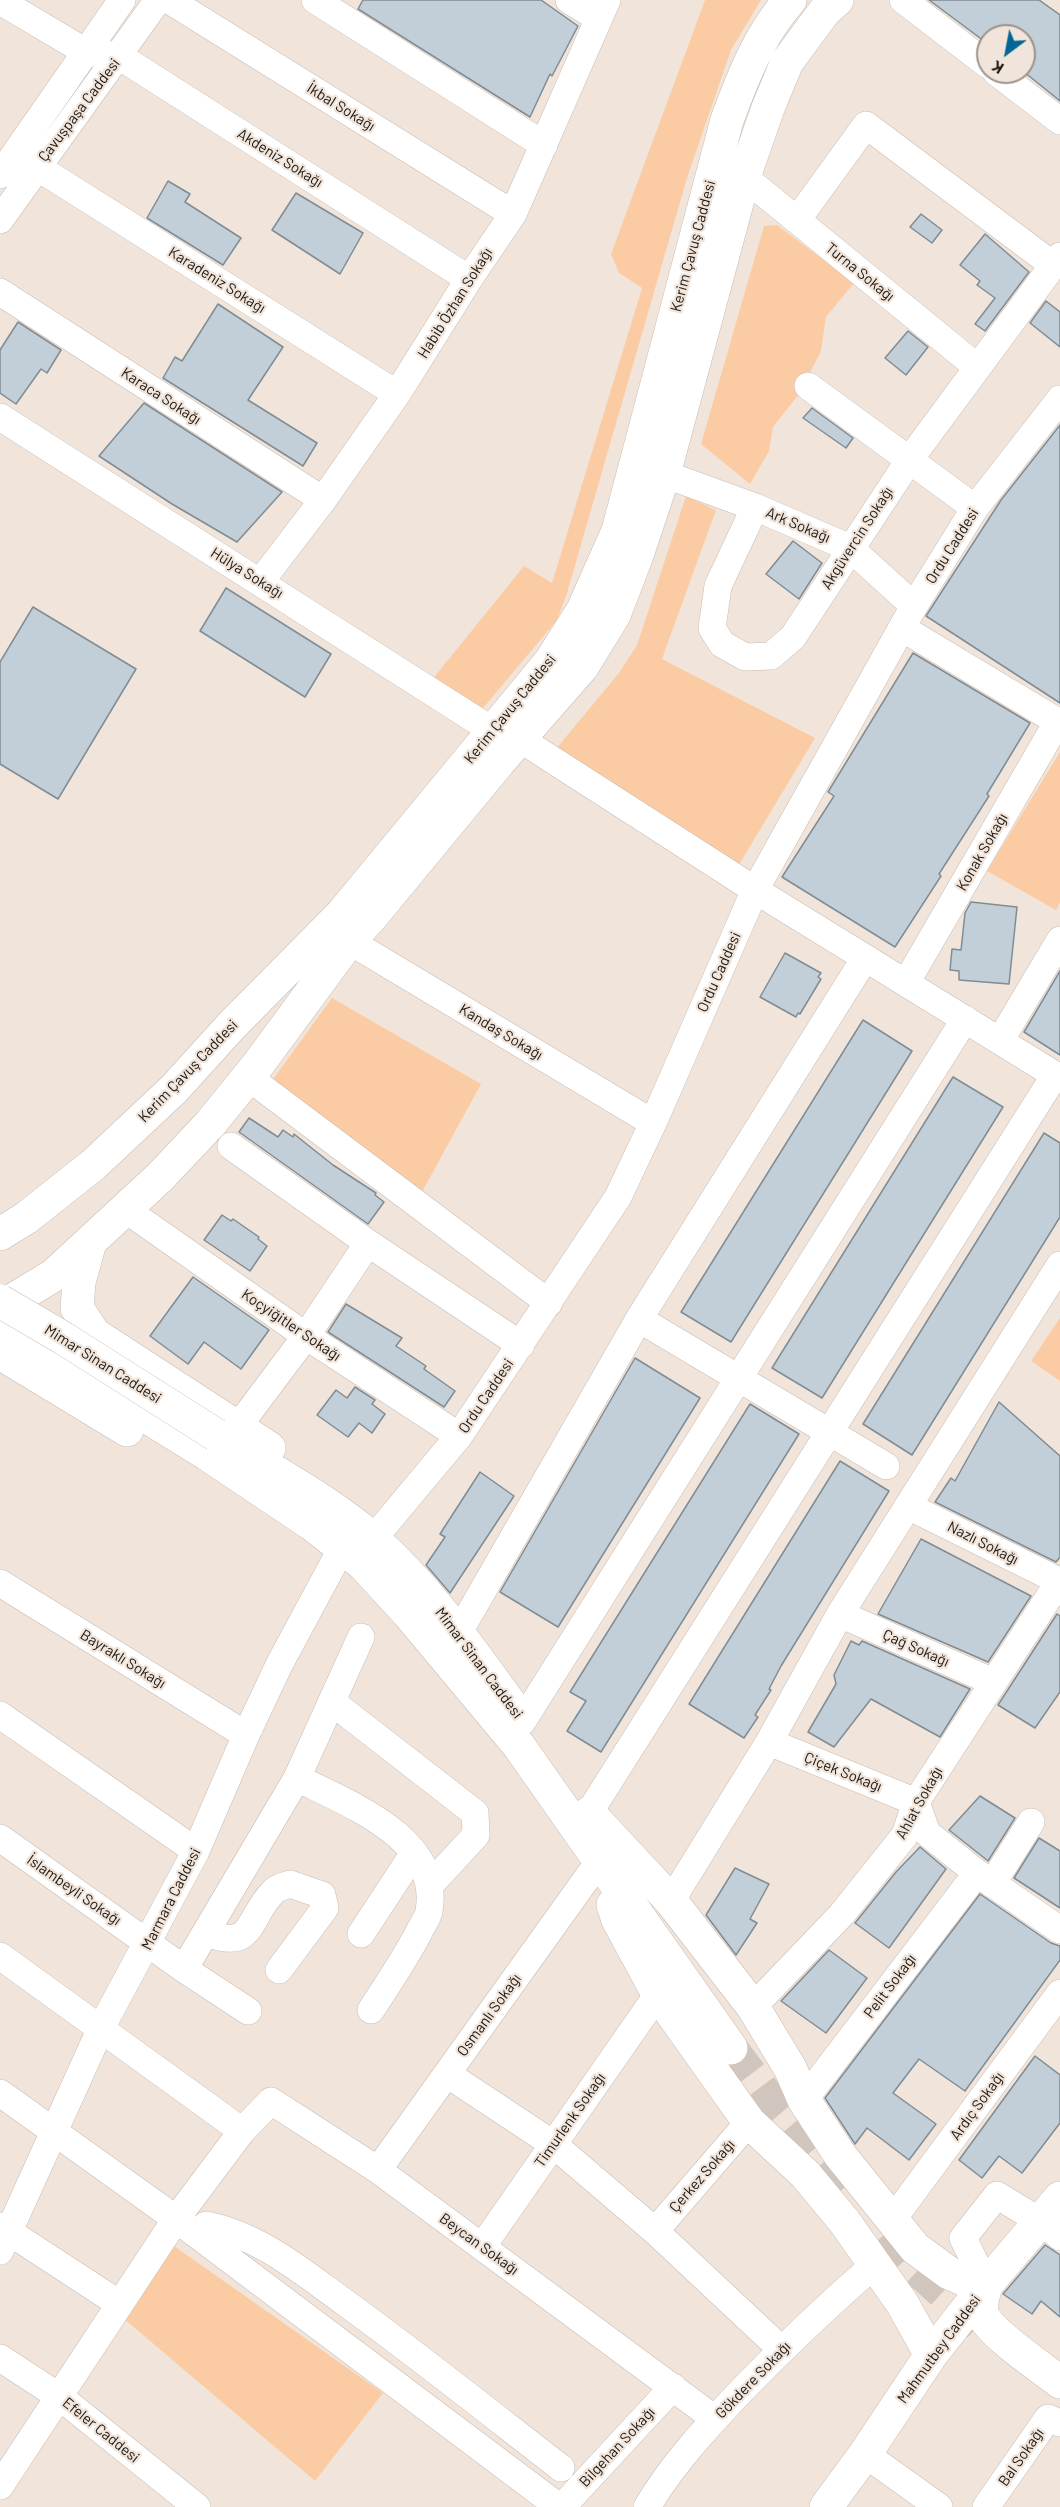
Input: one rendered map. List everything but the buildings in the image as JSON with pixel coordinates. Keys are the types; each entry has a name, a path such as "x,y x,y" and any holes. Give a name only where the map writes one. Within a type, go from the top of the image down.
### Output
{"main road":[{"name":"Kerim Çavuş Caddesi","path":"0,1308 54,1275 160,1177 252,1072 507,735 583,610 603,570 618,531 727,120 750,58 790,0"},
{"name":"Kerim Çavuş Caddesi","path":"0,1234 26,1218 93,1165 174,1089 232,1025 342,914 507,735 582,667 614,615 664,474 744,177 768,108 787,62 824,12 837,0"},
{"path":"232,1025 245,1026 261,1041 252,1072"},
{"path":"90,1242 79,1282 77,1308 94,1334 220,1439"},
{"name":"Mimar Sinan Caddesi","path":"0,1301 63,1338 220,1439 358,1543 403,1568 459,1632 589,1813 738,2045 600,1860 519,1746 408,1613 363,1564 358,1543"},
{"name":"Mimar Sinan Caddesi","path":"0,1326 220,1439"},
{"path":"0,1353 242,1501 323,1517"},
{"path":"589,1813 671,1901 753,2007 790,2068 804,2100 840,2155 893,2219 924,2263 922,2270 914,2279 900,2282 890,2278 874,2265"},
{"path":"600,1860 618,1920 658,1994 749,2122 805,2174 844,2221 902,2303 931,2355"},
{"name":"Mahmutbey Caddesi","path":"826,2507 866,2454 931,2355 986,2285 1054,2219"},
{"path":"915,2248 949,2273 974,2284 986,2285 982,2312 987,2322 1017,2349 1060,2382"}],"street":[{"name":"Çavuşpaşa Caddesi","path":"0,220 13,161 122,0"},
{"name":"Çavuşpaşa Caddesi","path":"13,161 119,56 158,0"},
{"name":"İkbal Sokağı","path":"169,0 513,214"},
{"path":"315,0 544,146"},
{"path":"569,0 603,9"},
{"path":"903,0 976,57"},
{"path":"0,1 86,52"},
{"name":"Habib Özhan Sokağı","path":"261,581 323,500 397,394 513,214 603,9"},
{"name":"Akdeniz Sokağı","path":"86,52 119,56 469,279"},
{"path":"1012,84 1060,121"},
{"path":"797,220 866,125 1057,261"},
{"name":"Karadeniz Sokağı","path":"13,161 397,394"},
{"name":"Turna Sokağı","path":"744,177 977,367"},
{"name":"Akgüvercin Sokağı","path":"755,507 718,586 712,628 722,644 745,657 771,656 793,637 910,459 1057,261"},
{"name":"Karaca Sokağı","path":"0,292 323,500"},
{"path":"808,386 975,508"},
{"name":"Ordu Caddesi","path":"358,1543 459,1436 618,1197 653,1123 755,890 908,617 975,508 1060,399"},
{"name":"Hülya Sokağı","path":"0,417 755,890 1058,1076"},
{"name":"Ark Sokağı","path":"664,474 755,507 850,548 908,617 1059,722"},
{"name":"Konak Sokağı","path":"906,983 1059,722"},
{"path":"1000,1041 1060,940"},
{"name":"Kandaş Sokağı","path":"349,941 653,1123"},
{"path":"459,1632 639,1319 865,958"},
{"path":"522,1722 966,1019"},
{"path":"252,1072 549,1303"},
{"path":"589,1813 829,1432 1058,1076"},
{"path":"231,1146 368,1243 521,1345"},
{"name":"Koçyiğitler Sokağı","path":"125,1209 306,1336 459,1436"},
{"path":"220,1439 306,1336 368,1243"},
{"path":"671,1901 769,1742 840,1614 1060,1264"},
{"path":"639,1319 886,1466"},
{"name":"Nazlı Sokağı","path":"908,1506 1059,1581"},
{"name":"Marmara Caddesi","path":"3,2236 101,2028 196,1851 280,1663 358,1543"},
{"name":"Ahlat Sokağı","path":"753,2007 842,1914 905,1835 916,1802 1059,1581"},
{"name":"Bayraklı Sokağı","path":"0,1583 246,1735"},
{"name":"Çağ Sokağı","path":"840,1614 993,1682"},
{"path":"184,1970 297,1778 361,1636"},
{"path":"332,1702 475,1813 476,1835 430,1885"},
{"path":"0,1715 196,1851"},
{"name":"Çiçek Sokağı","path":"769,1742 916,1802"},
{"path":"297,1778 370,1815 398,1835 414,1853 430,1885 429,1913 408,1952 371,2010"},
{"path":"916,1802 927,1833 984,1878 1060,1930"},
{"name":"Pelit Sokağı","path":"804,2100 1031,1822"},
{"name":"İslambeyli Sokağı","path":"0,1838 149,1942 184,1970 248,2011"},
{"path":"361,1934 414,1853"},
{"name":"Osmanlı Sokağı","path":"378,2170 600,1860"},
{"path":"206,1933 225,1940 240,1938 274,1891 290,1884 322,1895 325,1908 279,1970"},
{"path":"0,1956 242,2131 186,2227 118,2303 60,2397 0,2486"},
{"name":"Timurlenk Sokağı","path":"482,2247 658,1994"},
{"name":"Ardıç Sokağı","path":"893,2219 1060,1994"},
{"path":"447,2074 553,2144 655,2231 782,2350"},
{"path":"0,2093 186,2227 560,2507"},
{"name":"Beycan Sokağı","path":"242,2131 271,2101 378,2170 715,2419"},
{"name":"Çerkez Sokağı","path":"655,2231 749,2122"},
{"path":"986,2285 963,2238 997,2195 1054,2219"},
{"path":"186,2227 206,2225 229,2229 281,2257 411,2351 561,2468"},
{"path":"3,2236 118,2303"},
{"name":"Gökdere Sokağı","path":"647,2507 661,2484 715,2419 822,2311 874,2265"},
{"name":"Efeler Caddesi","path":"0,2358 60,2397 197,2507"},
{"name":"Bilgehan Sokağı","path":"560,2507 673,2387"},
{"name":"Bal Sokağı","path":"986,2507 1048,2418 1060,2423"},
{"path":"866,2454 939,2507"}],"shaded area":[{"path":"705,0 761,0 731,50 687,178 567,593 557,620 479,713 431,681 524,566 552,583 642,288 619,273 611,254"},
{"path":"777,225 854,283 826,317 821,351 799,394 773,427 769,451 750,484 701,444 764,226"},
{"path":"686,496 716,510 662,659 815,738 737,868 555,750 619,673 637,645"},
{"path":"1060,752 1060,902 1056,910 987,871"},
{"path":"332,998 481,1084 422,1192 271,1082"},
{"path":"1060,1318 1060,1381 1031,1361"},
{"path":"174,2246 383,2393 315,2481 123,2318"}],"tunnel":[{"path":"731,2048 762,2089 854,2197"},
{"path":"885,2234 912,2265 986,2332"}]}
